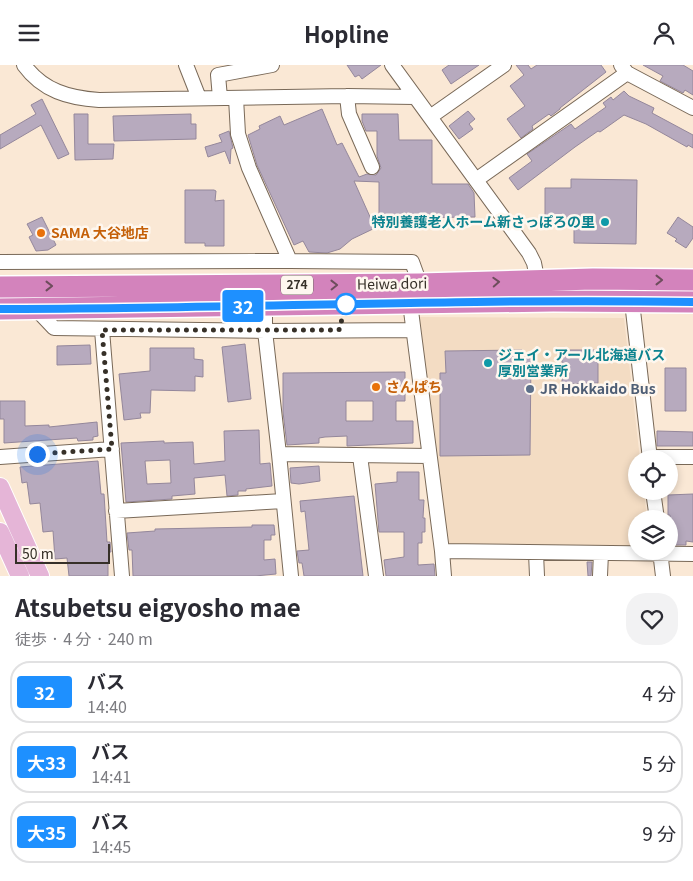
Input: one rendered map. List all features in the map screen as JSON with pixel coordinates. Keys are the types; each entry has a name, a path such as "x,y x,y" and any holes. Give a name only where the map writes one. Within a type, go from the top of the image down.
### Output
{"highway":[{"name":"Heiwa dori","path":"0,287 420,284 593,279 693,280"},
{"name":"Heiwa dori","path":"0,309 539,301 693,303"}],"main road":[{"path":"0,487 40,576"},
{"path":"0,532 20,576"}],"street":[{"path":"24,65 41,82 62,94 99,100 347,96 415,97"},
{"path":"186,65 199,98"},
{"path":"220,98 218,75 272,65"},
{"path":"392,65 529,253 534,263 538,281 539,301"},
{"path":"430,117 504,65"},
{"path":"476,180 624,69 693,108"},
{"path":"347,96 349,114 372,167"},
{"path":"236,98 238,135 249,168 290,261"},
{"path":"0,262 412,262 420,284"},
{"path":"631,280 630,302 649,450"},
{"path":"266,285 265,331 290,576"},
{"path":"410,303 444,576"},
{"path":"36,309 54,328 265,331 413,330"},
{"path":"102,330 122,576"},
{"path":"0,457 112,449"},
{"path":"279,454 429,456"},
{"path":"360,456 376,576"},
{"path":"678,457 693,457"},
{"path":"116,511 283,501"},
{"path":"442,551 628,553"},
{"path":"536,553 537,576"},
{"path":"600,576 601,553"},
{"path":"678,554 693,554"},
{"path":"661,560 663,576"}],"shaded area":[{"name":"JR Hokkaido Bus","path":"419,317 624,318 639,450 628,450 628,500 645,500 646,510 628,510 628,548 453,548 447,542"}],"building":[{"path":"347,65 381,65 362,79 359,75 355,77"},
{"path":"449,65 479,65 451,84 442,70"},
{"path":"516,65 528,65 531,69 537,65 601,65 606,72 551,116 549,114 532,126 533,129 521,138 507,119 525,106 510,86 524,75"},
{"path":"643,65 683,65 693,71 693,95 685,90 683,93 660,81 663,76"},
{"path":"624,91 629,96 654,108 652,113 693,135 693,148 688,145 687,147 646,124 624,115 575,147 518,190 509,178 532,161 527,154 571,124 575,129 606,107 603,103 611,97 613,100"},
{"path":"42,99 69,154 58,159 41,125 0,149 0,135 36,114 31,105"},
{"path":"322,109 337,145 342,143 359,177 367,174 376,175 381,168 377,156 377,131 366,131 362,121 362,114 398,114 399,140 432,140 432,184 468,184 474,193 475,217 379,218 379,182 354,181 375,228 352,239 340,249 327,253 309,252 303,241 294,245 257,165 248,135 260,129 259,126 280,116 284,125"},
{"path":"468,111 475,119 469,124 473,129 459,139 449,126"},
{"path":"74,114 88,114 88,144 114,144 113,159 75,160"},
{"path":"191,114 191,124 196,124 196,139 114,141 113,116"},
{"path":"229,131 233,148 231,149 230,164 225,151 208,157 205,147 222,142 219,135"},
{"name":"特別養護老人ホーム新さっぽろの里","path":"571,179 637,180 636,244 574,243 574,224 545,224 545,188 571,188"},
{"path":"185,190 214,190 216,191 215,201 224,200 224,246 205,246 205,243 185,243"},
{"name":"SAMA 大谷地店","path":"42,217 56,245 48,250 36,251 29,237 33,235 27,224"},
{"path":"678,217 693,227 693,238 686,248 667,233"},
{"path":"245,344 251,399 228,402 222,347"},
{"path":"90,345 91,364 57,365 57,346"},
{"path":"150,348 194,348 194,359 203,360 203,377 195,376 195,391 151,390 150,413 140,413 141,418 124,420 119,374 150,371"},
{"path":"522,350 522,357 531,357 530,455 440,456 440,373 446,373 445,351"},
{"path":"562,350 598,350 598,383 562,384"},
{"path":"665,368 686,368 686,411 665,411"},
{"path":"405,372 405,401 396,401 396,421 413,421 413,443 347,446 347,436 319,438 319,443 287,445 283,412 283,373","holes":["346,401 373,401 373,421 346,421"]},
{"path":"0,401 25,401 25,426 49,425 49,427 97,422 98,436 93,437 93,440 78,441 77,438 4,443 4,419 0,419"},
{"path":"259,430 260,464 270,463 272,486 246,489 246,491 238,491 238,495 227,496 225,475 194,478 195,494 172,496 172,499 126,502 121,443 193,442 194,464 225,461 224,431","holes":["170,460 171,483 147,484 145,461"]},
{"path":"657,431 693,432 693,446 657,446"},
{"path":"98,461 101,494 104,494 107,542 110,542 111,552 109,552 108,576 69,576 67,558 55,559 53,531 43,532 40,503 30,504 27,482 22,483 20,467"},
{"path":"319,466 320,481 299,484 291,483 290,468"},
{"path":"397,472 419,472 419,500 424,500 423,518 425,518 425,532 422,532 422,543 418,543 418,565 434,564 435,576 386,576 384,560 404,557 404,532 379,532 375,484 397,482"},
{"path":"693,494 693,542 686,541 686,545 678,545 678,510 668,510 668,500 678,500 678,495"},
{"path":"354,496 363,576 304,576 302,563 299,563 297,551 309,550 305,511 301,512 300,501"},
{"path":"252,525 274,525 275,535 271,535 271,540 264,540 264,560 275,559 276,574 255,576 133,576 132,550 129,550 127,533 155,531 155,529 252,527"},
{"path":"587,562 592,562 591,576 588,576"}],"bus line":[{"name":"32","path":"0,309 553,301 693,302"}],"place":[{"name":"特別養護老人ホーム新さっぽろの里","path":"605,222"},
{"name":"SAMA 大谷地店","path":"41,233"},
{"name":"ジェイ・アール北海道バス 厚別営業所","path":"488,363"},
{"name":"さんぱち","path":"376,387"},
{"name":"JR Hokkaido Bus","path":"530,389"}],"route":[{"path":"37,454 112,449 102,330 339,330 346,304"}]}
